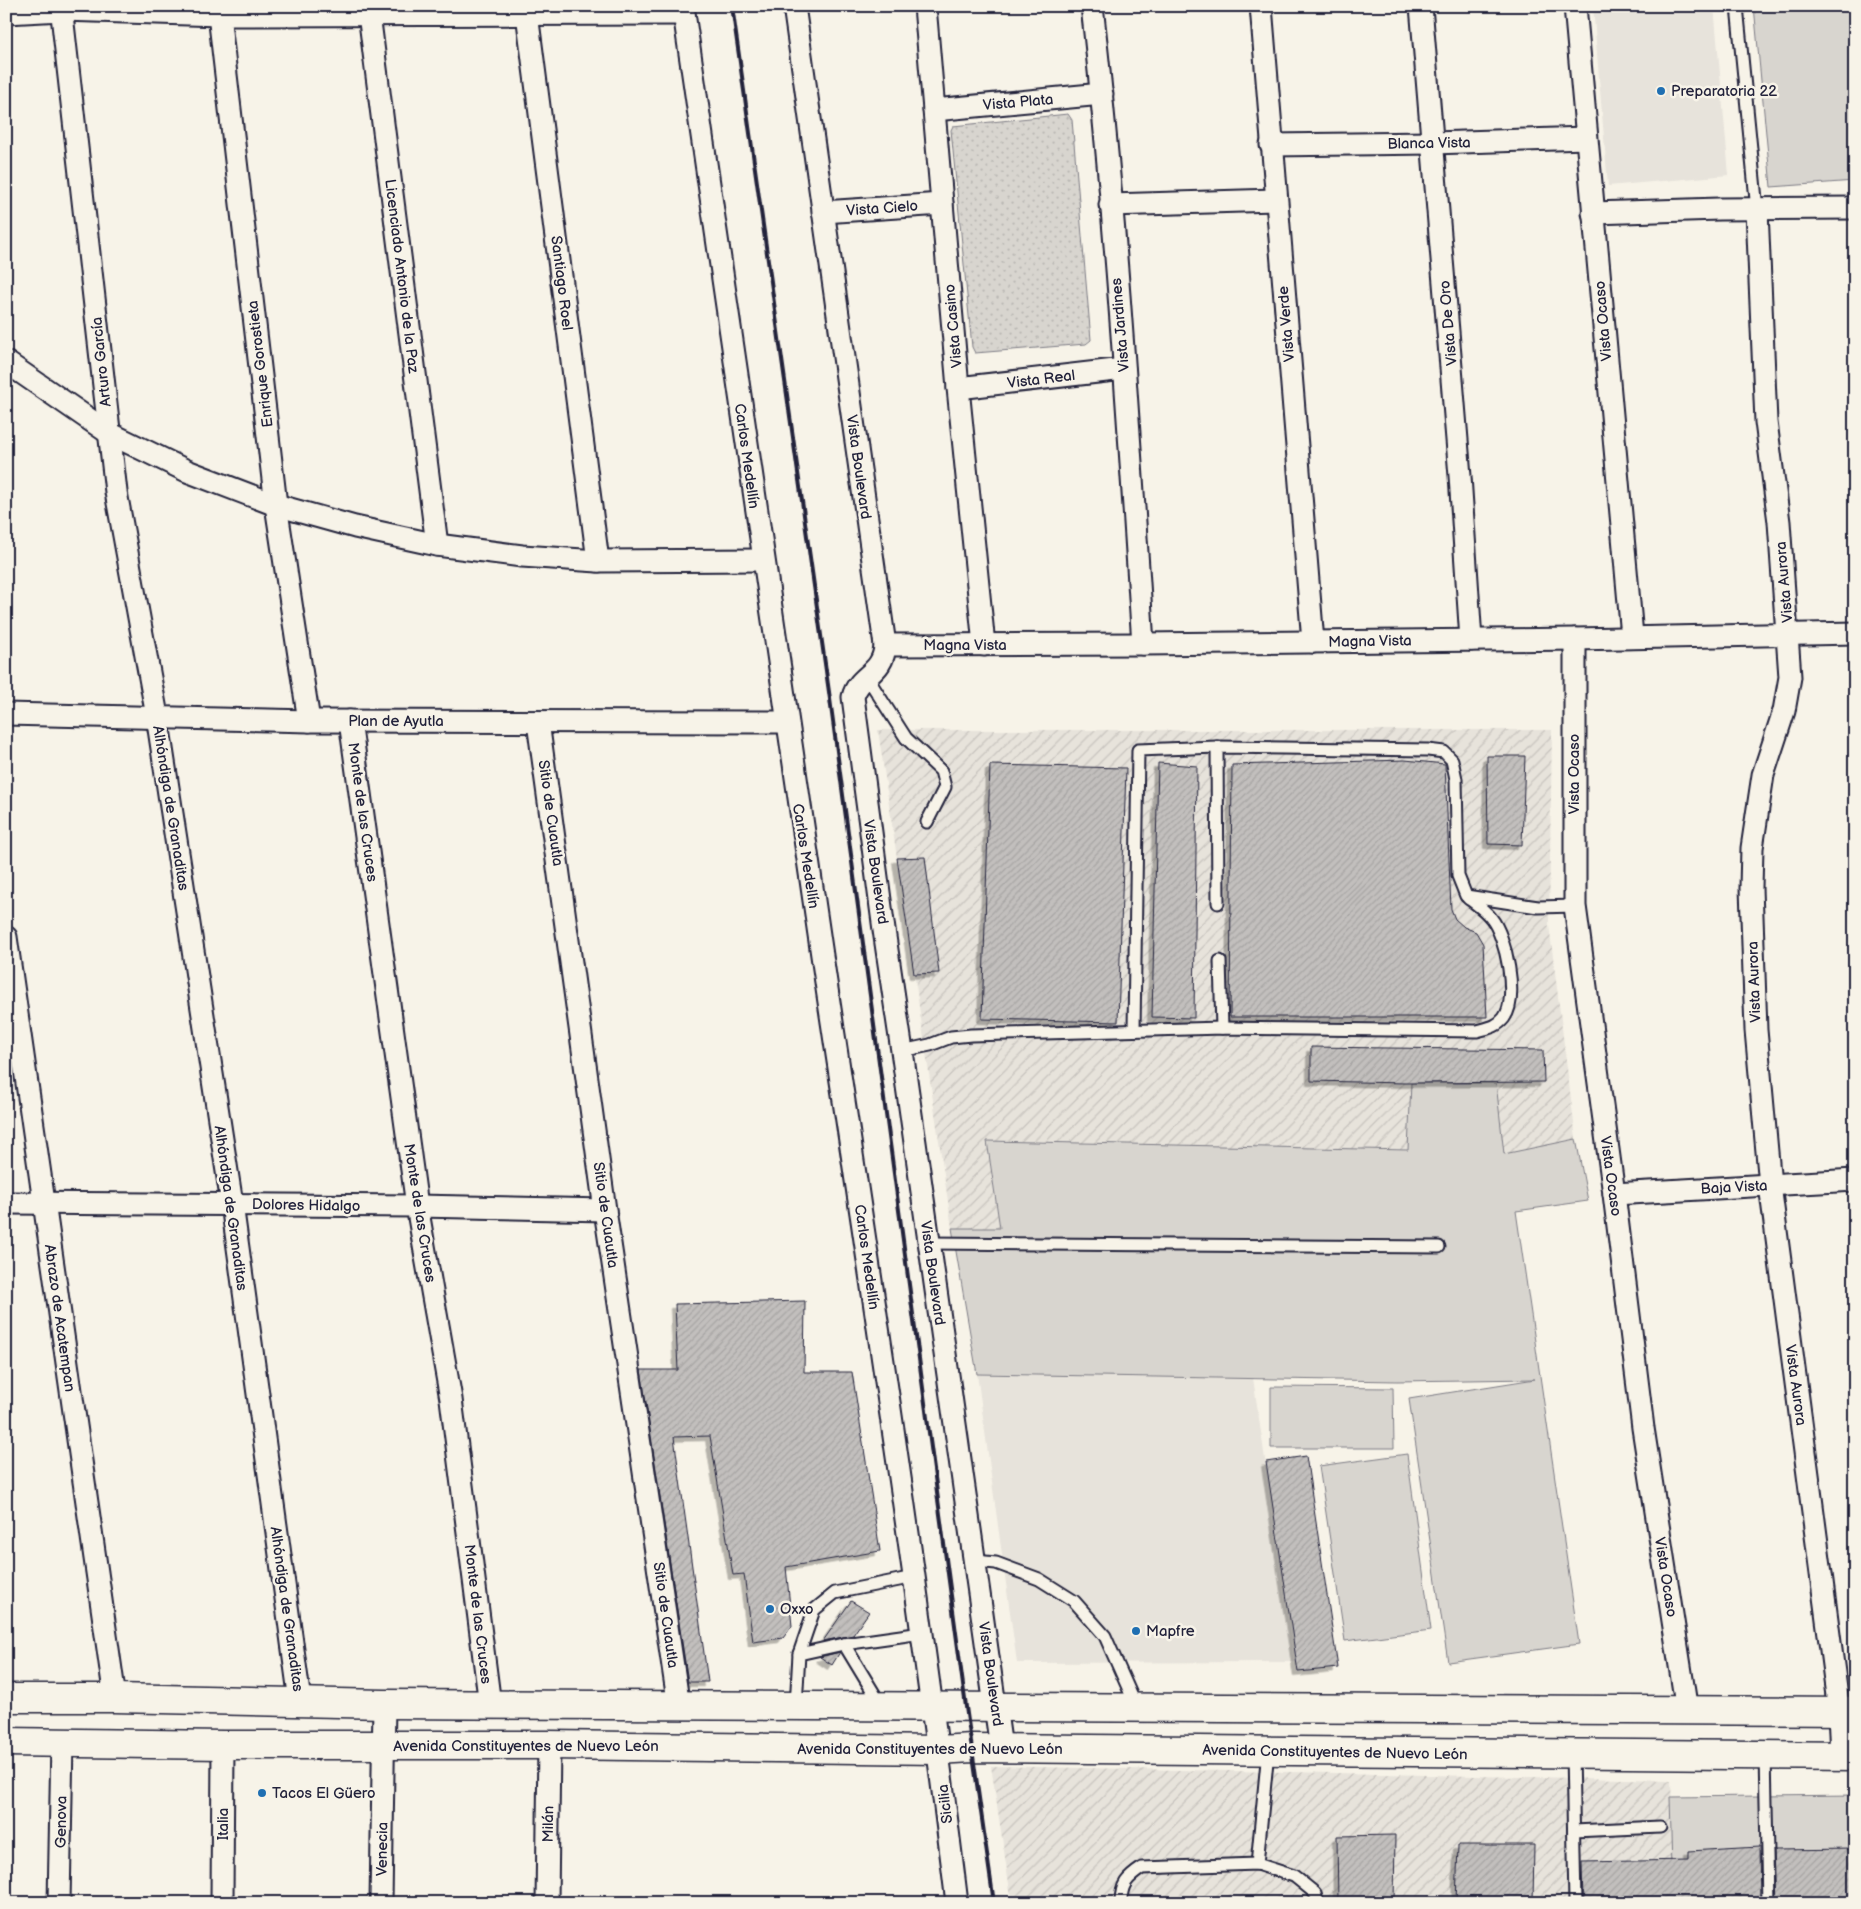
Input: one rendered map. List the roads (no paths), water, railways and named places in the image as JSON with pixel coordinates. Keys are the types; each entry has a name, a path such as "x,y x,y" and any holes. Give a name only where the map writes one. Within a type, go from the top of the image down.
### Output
{"main road":[{"path":"6,1698 115,1698 490,1705 1847,1711"},
{"path":"1428,1753 1429,1710"},
{"name":"Avenida Constituyentes de Nuevo León","path":"6,1742 223,1746 384,1745 939,1750 1001,1748 1848,1756"}],"street":[{"name":"Vista Boulevard","path":"794,6 885,645 882,661 858,686 853,697 884,930 1001,1748"},
{"name":"Vista Casino","path":"925,6 958,388 984,645"},
{"name":"Vista Jardines","path":"1092,6 1102,94 1124,369 1143,644"},
{"name":"Vista Verde","path":"1260,6 1313,642"},
{"name":"Vista De Oro","path":"1421,6 1459,466 1471,640"},
{"name":"Vista Ocaso","path":"1575,6 1632,636"},
{"path":"6,14 62,8 219,11 684,10"},
{"name":"Arturo García","path":"62,8 116,492 157,716"},
{"name":"Santiago Roel","path":"527,10 598,561"},
{"name":"Carlos Medellín","path":"684,10 761,560 932,1706"},
{"name":"Enrique Gorostieta","path":"219,11 276,505 309,721"},
{"name":"Licenciado Antonio de la Paz","path":"369,11 437,545"},
{"name":"Vista Plata","path":"934,110 1102,94"},
{"name":"Blanca Vista","path":"1271,145 1433,143 1586,138"},
{"path":"1110,205 1275,200"},
{"name":"Vista Cielo","path":"823,212 942,204"},
{"path":"1593,213 1720,209 1855,208"},
{"name":"Vista Aurora","path":"1756,210 1766,422 1778,522 1790,677 1784,711 1764,775 1756,810 1752,848 1751,888 1756,1030 1770,1185 1847,1711 1848,1756"},
{"path":"6,362 109,433 187,471 276,505 355,527 437,545 522,556 598,561 761,560"},
{"name":"Vista Real","path":"958,388 1124,369"},
{"name":"Magna Vista","path":"885,645 1313,642 1855,633"},
{"name":"Vista Ocaso","path":"1575,638 1575,906 1643,1428 1687,1711"},
{"name":"Plan de Ayutla","path":"6,714 309,721 786,722"},
{"name":"Alhóndiga de Granaditas","path":"157,716 232,1204 300,1702"},
{"name":"Monte de las Cruces","path":"350,721 417,1206 451,1399 490,1705"},
{"name":"Sitio de Cuautla","path":"538,722 605,1210 679,1706"},
{"name":"Abrazo de Acatempan","path":"6,937 115,1698"},
{"name":"Baja Vista","path":"1614,1194 1855,1180"},
{"name":"Dolores Hidalgo","path":"6,1203 417,1206 605,1210"},
{"name":"Venecia","path":"381,1903 384,1704"},
{"name":"Sicilia","path":"932,1706 957,1903"},
{"name":"Genova","path":"59,1903 62,1742"},
{"name":"Italia","path":"222,1903 223,1746"},
{"name":"Milán","path":"546,1903 549,1746"}],"lane":[{"path":"1737,6 1756,210"},
{"path":"867,677 906,738 940,771 945,787 927,822"},
{"path":"902,1051 930,1045 951,1037 971,1035 1222,1028 1477,1031 1494,1027 1505,1016 1512,993 1509,967 1500,934 1492,919 1466,896 1458,876 1456,779 1452,760 1444,752 1428,750 1217,747 1138,750 1134,1030"},
{"path":"1217,747 1218,903"},
{"path":"1466,896 1538,906 1575,906"},
{"path":"1220,961 1222,1028"},
{"path":"929,1243 1439,1247"},
{"path":"975,1561 996,1564 1039,1579 1074,1601 1105,1636 1125,1678 1136,1708"},
{"path":"796,1706 799,1654 814,1610 835,1593 914,1577"},
{"path":"799,1654 844,1644 922,1633"},
{"path":"844,1644 882,1706"},
{"path":"1257,1864 1268,1751"},
{"path":"1572,1753 1575,1903"},
{"path":"1765,1755 1768,1903"},
{"path":"1574,1830 1660,1827"},
{"path":"1121,1903 1121,1893 1128,1878 1142,1868 1257,1864 1294,1876 1315,1893 1318,1903"}],"railway":[{"path":"732,6 830,699 994,1903"}],"place":[{"name":"Preparatoria 22","path":"1661,91"},
{"name":"Oxxo","path":"770,1609"},
{"name":"Mapfre","path":"1136,1631"},
{"name":"Tacos El Güero","path":"262,1793"}]}
